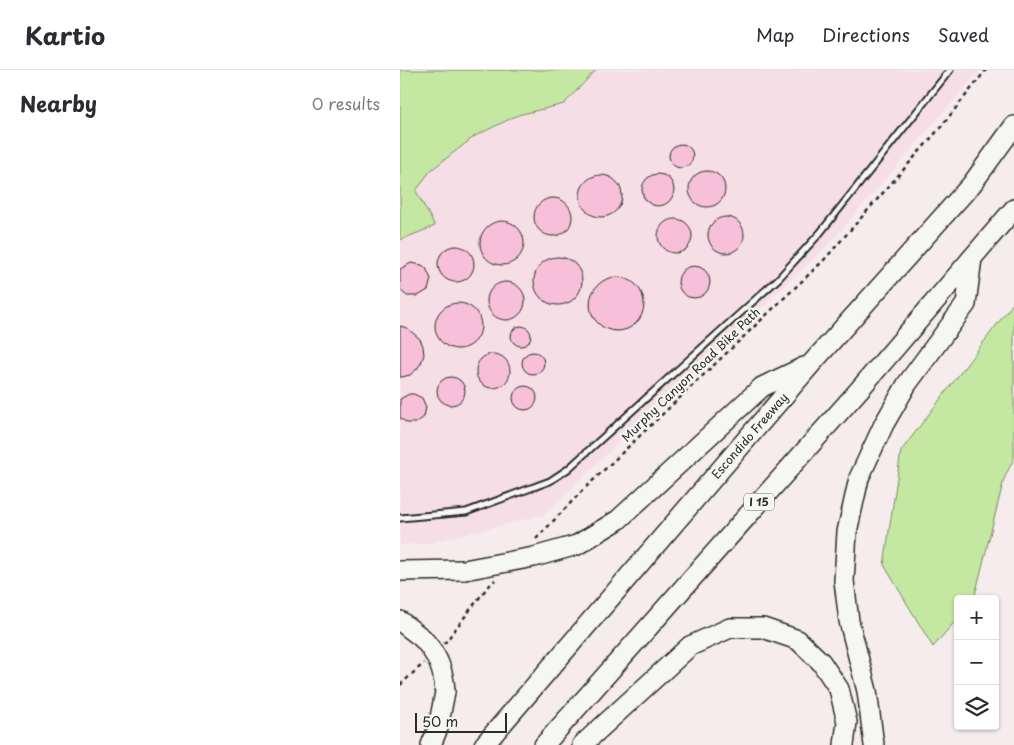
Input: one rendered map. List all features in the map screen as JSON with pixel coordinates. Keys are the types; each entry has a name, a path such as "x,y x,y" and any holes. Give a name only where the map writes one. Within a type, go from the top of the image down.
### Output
{"highway":[{"name":"Escondido Freeway","path":"484,745 812,363 972,184 1014,126"},
{"name":"I 15","path":"544,745 859,390 1014,210"},
{"path":"874,745 867,691 850,621 845,589 847,532 859,478 884,424 907,384 966,304 972,258"},
{"path":"400,571 464,570 534,557 577,545 618,520 762,387 812,363"},
{"path":"400,620 431,648 439,662 444,678 445,692 438,728 430,745"},
{"path":"582,745 690,646 730,628 763,628 798,640 821,662 839,689 847,722 844,745"}],"lane":[{"path":"400,518 466,512 550,481 568,469 778,279 820,233 950,70"}],"path":[{"name":"Murphy Canyon Road Bike Path","path":"534,542 582,491 824,260 940,128 986,70"},
{"path":"441,649 486,589 500,576"},
{"path":"400,685 428,660"}],"shaded area":[{"path":"596,70 980,70 830,243 544,515 423,544 400,545 400,240 435,226 415,191 430,171 475,136 518,115 564,104"}],"green space":[{"path":"400,70 596,70 564,104 518,115 475,136 430,171 416,191 435,226 400,240"},
{"path":"1014,302 1014,458 1004,479 975,595 954,595 954,623 933,647 884,565 901,451"}],"building":[{"path":"681,144 686,145 692,151 692,161 686,167 681,168 676,167 670,161 669,156 670,151 676,145"},
{"path":"707,171 720,176 725,189 720,202 707,207 694,202 689,189 694,176"},
{"path":"658,174 670,178 674,190 670,202 658,206 646,202 642,190 646,178"},
{"path":"601,175 616,181 622,196 616,211 601,217 586,211 580,196 586,181"},
{"path":"553,198 567,203 572,217 567,231 553,236 539,231 534,217 539,203"},
{"path":"726,217 733,218 739,222 743,228 743,242 739,248 733,252 726,253 719,252 713,248 709,242 708,235 709,228 713,222 719,218"},
{"path":"675,219 682,220 687,224 691,229 691,243 687,248 682,252 675,253 668,252 663,248 659,243 658,236 659,229 663,224 668,220"},
{"path":"498,221 506,221 518,227 524,243 518,259 506,265 498,265 486,259 480,247 480,239 486,227"},
{"path":"456,246 463,247 469,251 473,257 473,271 469,277 463,281 456,282 449,281 443,277 439,271 438,264 439,257 443,251 449,247"},
{"path":"553,257 563,257 575,264 582,276 582,286 575,298 563,305 553,305 545,301 538,294 534,286 534,276 538,268 545,261"},
{"path":"411,263 422,265 426,268 431,279 428,290 418,296 407,296 400,290 400,269"},
{"path":"694,266 706,270 710,282 706,294 694,298 682,294 678,282 682,270"},
{"path":"617,277 627,279 636,285 642,294 644,304 642,314 636,323 627,329 617,331 607,329 598,323 592,314 590,304 592,294 598,285 607,279"},
{"path":"506,282 519,288 525,301 519,314 506,320 493,314 487,301 493,288"},
{"path":"463,303 475,309 480,317 480,335 475,343 467,348 453,349 441,343 436,335 435,321 441,309 449,304"},
{"path":"400,326 407,328 420,339 424,355 417,369 410,375 402,377 400,377"},
{"path":"521,326 528,329 531,336 528,343 521,346 514,343 511,336 514,329"},
{"path":"533,352 543,359 544,363 537,373 533,374 523,367 522,363 529,353"},
{"path":"493,354 500,355 505,359 509,364 509,378 505,383 500,387 493,388 486,387 481,383 477,378 476,371 477,364 481,359 486,355"},
{"path":"451,377 461,381 465,391 461,401 451,405 441,401 437,391 441,381"},
{"path":"525,386 534,389 537,398 534,407 525,410 516,407 513,398 516,389"},
{"path":"409,394 422,398 426,407 424,417 416,423 407,423 400,418 400,399"}]}
